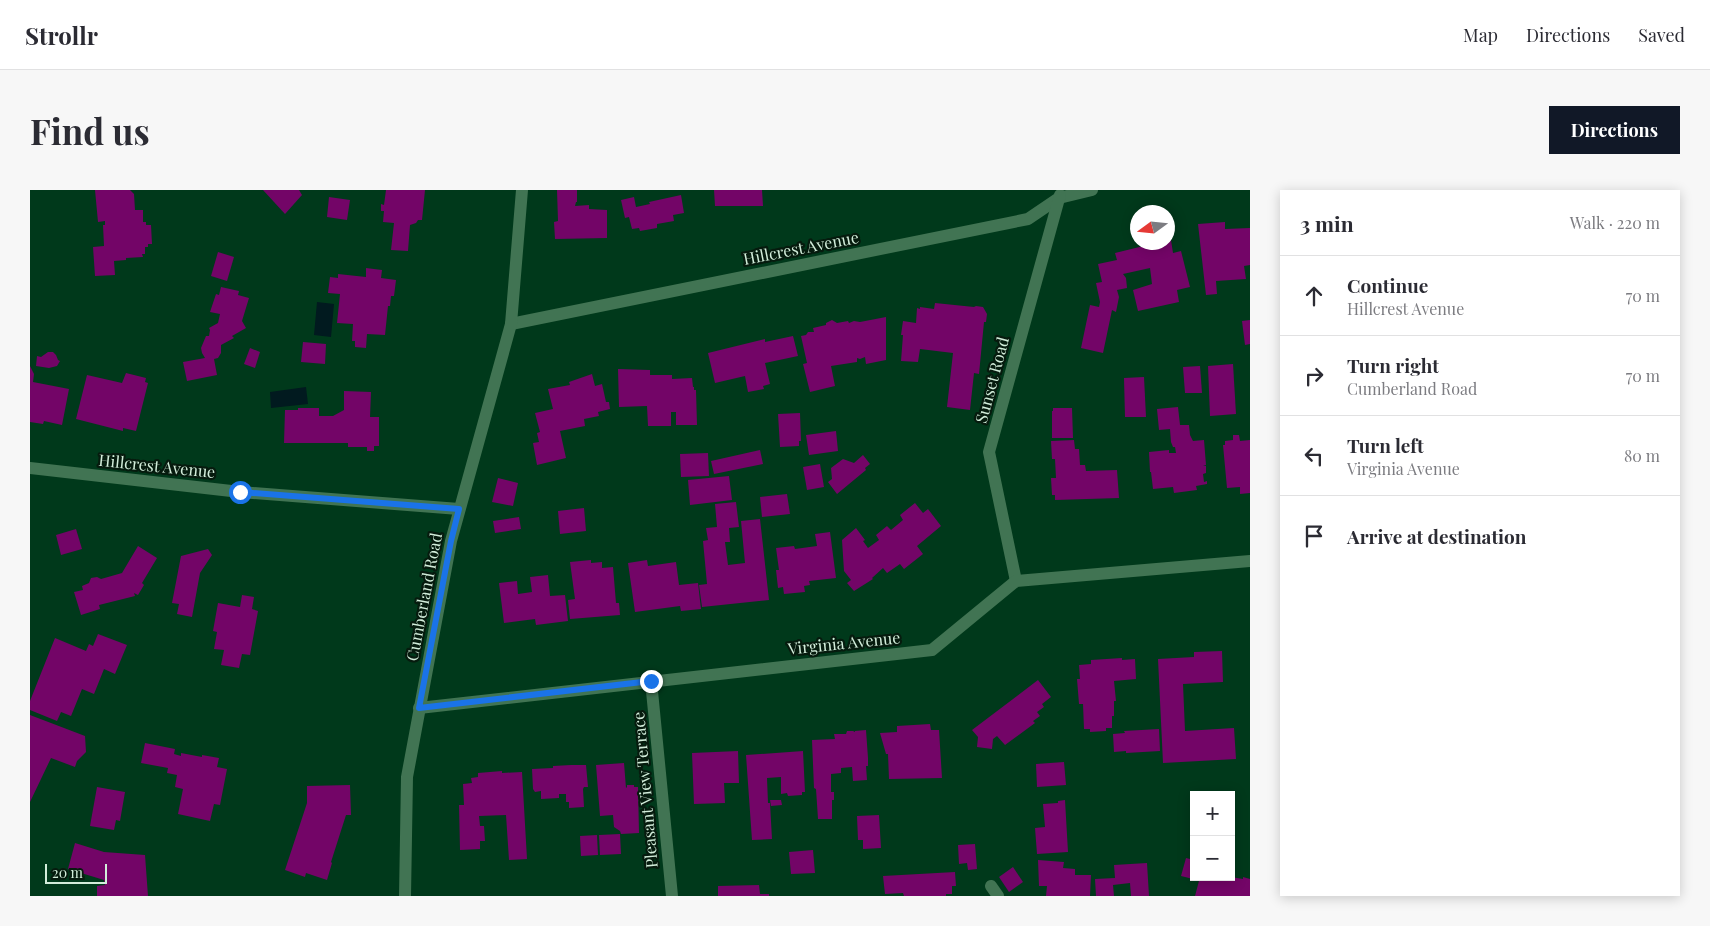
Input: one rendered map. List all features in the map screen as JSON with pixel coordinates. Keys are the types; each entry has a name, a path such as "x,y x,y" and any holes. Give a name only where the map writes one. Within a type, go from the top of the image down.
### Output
{"street":[{"name":"Cumberland Road","path":"404,896 407,777 451,541 511,324 522,190"},
{"name":"Hillcrest Avenue","path":"511,324 1028,219 1060,194 1092,190"},
{"name":"Sunset Road","path":"1016,581 989,452 1060,194"},
{"name":"Hillcrest Avenue","path":"30,468 240,492 459,509"},
{"path":"1016,581 1250,561"},
{"name":"Virginia Avenue","path":"419,708 932,650 1016,581"},
{"name":"Pleasant View Terrace","path":"651,681 672,896"}],"water":[{"path":"317,302 334,304 331,337 314,335"},
{"path":"306,387 308,404 271,408 270,392"}],"building":[{"path":"95,190 130,190 134,194 135,210 143,210 143,222 146,222 146,225 151,225 152,244 148,244 148,247 145,247 145,254 142,254 143,257 114,261 115,275 95,276 93,247 104,246 103,225 105,225 105,221 98,222"},
{"path":"263,190 299,190 302,195 285,214"},
{"path":"386,190 425,190 422,220 418,220 410,225 408,251 391,250 394,223 383,222 384,211 381,211 381,204 384,205"},
{"path":"557,190 577,190 575,206 589,205 589,209 607,210 607,238 555,239 554,222 558,221"},
{"path":"714,190 762,190 763,206 715,206"},
{"path":"681,195 684,213 673,215 674,221 657,224 657,228 640,231 639,228 632,229 629,217 625,218 621,200 634,197 636,207"},
{"path":"329,197 350,200 347,220 327,217"},
{"path":"1225,222 1225,229 1250,228 1250,265 1244,266 1246,279 1216,281 1217,294 1206,295 1198,224"},
{"path":"1130,249 1173,250 1173,253 1181,251 1190,287 1177,290 1179,302 1138,311 1133,290 1152,284 1150,268 1123,274 1126,278 1127,288 1117,290 1119,297 1116,312 1112,310 1103,353 1081,348 1090,305 1099,307 1100,302 1096,283 1102,282 1098,264 1117,260 1115,253"},
{"path":"218,252 234,257 227,281 211,276"},
{"path":"366,268 382,270 381,278 396,280 394,296 391,296 390,306 388,306 385,335 367,334 366,348 355,347 355,341 352,341 353,324 337,323 340,294 328,293 330,277 338,278 338,274 366,277"},
{"path":"221,287 239,291 238,295 249,298 242,321 246,328 232,336 234,338 221,345 221,353 218,358 214,359 217,375 187,381 183,362 205,358 201,348 206,336 209,336 209,328 218,323 220,314 210,312 216,294 219,295"},
{"path":"935,303 983,307 987,314 986,322 984,322 979,374 974,373 970,410 947,407 953,353 920,349 918,362 901,361 903,321 916,323 917,308 934,309"},
{"path":"886,317 886,360 866,364 865,357 857,358 857,362 831,366 835,386 810,392 803,364 807,363 801,336 806,335 808,332 814,332 813,328 826,325 826,323 832,320 837,323 848,321 849,323"},
{"path":"1250,320 1250,344 1245,345 1242,321"},
{"path":"793,336 798,356 765,363 770,384 763,386 764,389 748,392 745,376 715,383 708,353 765,339 765,342"},
{"path":"303,342 326,344 325,364 301,362"},
{"path":"250,348 260,352 255,368 244,364"},
{"path":"48,352 53,352 60,361 57,366 49,368 36,366 37,356 41,357"},
{"path":"1233,364 1236,414 1210,416 1208,366"},
{"path":"30,366 34,374 33,382 69,389 62,425 44,421 43,424 30,422"},
{"path":"1200,366 1202,393 1185,393 1183,367"},
{"path":"618,369 650,370 650,375 672,375 672,379 692,378 694,390 696,390 697,425 676,425 676,412 671,412 671,426 648,426 647,406 619,407"},
{"path":"126,373 146,378 145,382 148,383 136,431 123,428 123,431 76,419 87,375 122,383"},
{"path":"592,374 595,386 602,384 606,402 609,402 610,409 598,412 599,416 584,419 585,426 560,431 566,458 537,465 533,443 539,442 537,433 540,432 535,413 553,409 548,389 570,385 569,382"},
{"path":"1144,377 1146,417 1125,417 1124,378"},
{"path":"344,391 371,392 370,417 379,417 379,446 374,446 374,451 367,451 367,447 348,447 348,443 284,443 285,410 319,408 319,416 333,416 344,410"},
{"path":"1178,407 1180,425 1189,425 1193,441 1204,440 1206,465 1203,465 1206,466 1206,473 1203,474 1204,482 1207,481 1207,484 1196,486 1197,490 1174,493 1173,487 1153,489 1149,452 1169,450 1169,453 1176,453 1175,447 1173,447 1171,442 1170,429 1159,430 1157,409"},
{"path":"1053,408 1072,408 1073,438 1052,438"},
{"path":"800,413 801,441 799,441 799,446 780,447 778,414"},
{"path":"836,431 838,451 809,455 806,435"},
{"path":"1233,435 1239,435 1240,441 1250,440 1250,493 1240,494 1240,487 1227,488 1223,445 1225,445 1225,441 1233,440"},
{"path":"1074,440 1075,449 1079,449 1080,465 1085,465 1086,471 1117,470 1119,498 1055,500 1055,495 1052,495 1051,478 1056,478 1055,459 1052,459 1051,441"},
{"path":"760,450 763,464 714,474 711,461"},
{"path":"708,453 709,476 681,477 680,454"},
{"path":"863,455 870,464 865,468 866,470 837,494 828,482 832,479 831,468 843,459 854,463"},
{"path":"820,464 824,487 807,490 803,467"},
{"path":"729,476 732,500 690,505 688,480"},
{"path":"498,478 518,483 513,506 492,502"},
{"path":"787,494 790,514 762,517 760,497"},
{"path":"736,502 739,527 729,528 730,542 725,542 728,565 745,563 741,521 760,519 769,600 702,607 699,585 707,584 703,541 708,540 706,528 717,527 715,504"},
{"path":"915,503 923,513 928,509 941,526 917,546 923,554 904,569 900,564 887,573 883,568 873,579 854,591 847,583 851,580 844,571 842,540 856,528 865,540 863,541 868,548 879,540 876,535 887,526 891,530 903,520 900,515"},
{"path":"584,508 586,531 560,534 558,511"},
{"path":"519,517 521,529 495,533 493,521"},
{"path":"76,529 82,549 61,555 56,535"},
{"path":"830,532 836,578 809,581 810,585 804,586 805,592 784,594 783,587 778,588 776,570 779,570 776,548 794,546 795,549 817,546 815,534"},
{"path":"138,546 157,558 142,583 144,585 138,595 134,593 135,596 99,605 100,609 81,615 74,592 83,590 82,586 89,583 91,578 97,577 101,579 122,573"},
{"path":"208,549 212,555 200,573 192,617 177,614 179,604 172,603 181,556"},
{"path":"591,560 591,563 602,562 602,568 613,567 616,603 619,603 620,615 570,619 568,600 575,599 570,562"},
{"path":"647,560 648,566 676,562 679,585 698,583 701,609 681,611 680,606 635,612 628,563"},
{"path":"548,575 550,596 565,595 568,621 536,625 535,619 504,623 499,583 517,581 518,594 532,592 530,577"},
{"path":"242,595 254,597 252,609 258,611 250,655 242,654 239,668 221,665 224,650 214,649 217,632 213,631 218,603 240,607"},
{"path":"98,634 127,645 115,674 104,669 94,694 82,689 71,716 61,712 57,721 30,710 30,701 55,638 86,651 89,644 93,646"},
{"path":"1222,651 1223,682 1183,684 1185,731 1234,728 1236,759 1163,763 1158,659 1194,657 1194,652"},
{"path":"1122,658 1122,660 1135,659 1136,679 1114,681 1116,701 1114,701 1112,728 1106,728 1106,731 1090,732 1090,729 1084,729 1083,704 1079,704 1077,679 1080,679 1079,665 1091,664 1091,660"},
{"path":"1038,680 1051,697 1042,704 1044,707 1037,712 1040,716 1033,721 1035,723 1005,745 997,736 993,739 992,749 977,747 978,737 972,730"},
{"path":"30,715 85,736 86,752 77,761 75,767 51,758 30,802"},
{"path":"930,724 931,730 939,730 942,778 889,779 888,754 886,754 880,733 897,732 897,726"},
{"path":"1159,729 1160,751 1114,752 1113,734 1125,733 1124,731"},
{"path":"866,730 867,780 853,781 852,767 841,768 841,773 831,774 831,792 834,792 832,819 818,819 816,789 814,788 812,740 835,739 834,734"},
{"path":"145,743 175,749 174,754 181,756 181,753 219,758 217,767 227,769 220,805 214,804 210,821 178,814 183,789 175,787 177,775 167,773 168,768 141,763"},
{"path":"738,751 739,783 724,783 725,803 694,804 692,753"},
{"path":"803,751 805,792 802,792 802,795 788,796 787,793 781,794 781,777 767,778 772,839 752,840 746,755"},
{"path":"1064,762 1066,785 1037,787 1036,764"},
{"path":"624,763 626,788 627,785 638,787 639,833 621,834 614,827 613,815 600,816 596,765"},
{"path":"586,765 588,787 583,789 584,807 569,808 569,802 566,802 566,794 559,794 559,798 541,799 541,791 535,792 533,789 532,769"},
{"path":"502,771 502,773 522,772 527,859 509,860 506,815 479,816 480,826 484,826 485,841 480,841 480,849 460,850 459,805 464,805 463,784 472,783 471,778 478,777 478,773"},
{"path":"350,785 351,815 346,815 327,880 306,873 305,877 285,870 307,803 307,786"},
{"path":"97,787 125,792 120,821 116,820 114,830 90,826"},
{"path":"770,800 781,800 782,805 771,806"},
{"path":"1065,800 1068,852 1037,854 1035,828 1045,827 1043,804 1058,803 1058,801"},
{"path":"879,815 881,848 863,849 863,840 858,840 857,816"},
{"path":"620,834 621,854 600,855 599,835"},
{"path":"597,835 598,855 581,856 580,836"},
{"path":"75,843 104,852 145,855 148,896 97,896 97,886 105,885 104,880 68,869"},
{"path":"975,844 977,869 968,870 967,863 959,864 958,845"},
{"path":"813,850 815,873 791,874 789,852"},
{"path":"1186,858 1190,859 1190,878 1181,876"},
{"path":"1038,860 1064,862 1063,868 1075,869 1075,875 1091,875 1090,896 1046,896 1047,886 1039,886"},
{"path":"1147,863 1149,896 1131,896 1130,883 1113,885 1114,896 1096,896 1095,879 1115,878 1114,865"},
{"path":"1013,867 1023,882 1009,892 999,877"},
{"path":"955,872 956,886 952,886 952,894 946,894 946,896 904,896 903,893 885,894 883,876"},
{"path":"1243,877 1250,879 1250,896 1195,896 1199,881 1235,881 1235,878 1243,879"},
{"path":"759,885 760,894 769,894 769,896 718,896 718,886"}],"route":[{"path":"240,492 459,509 451,541 419,708 651,681"}]}
